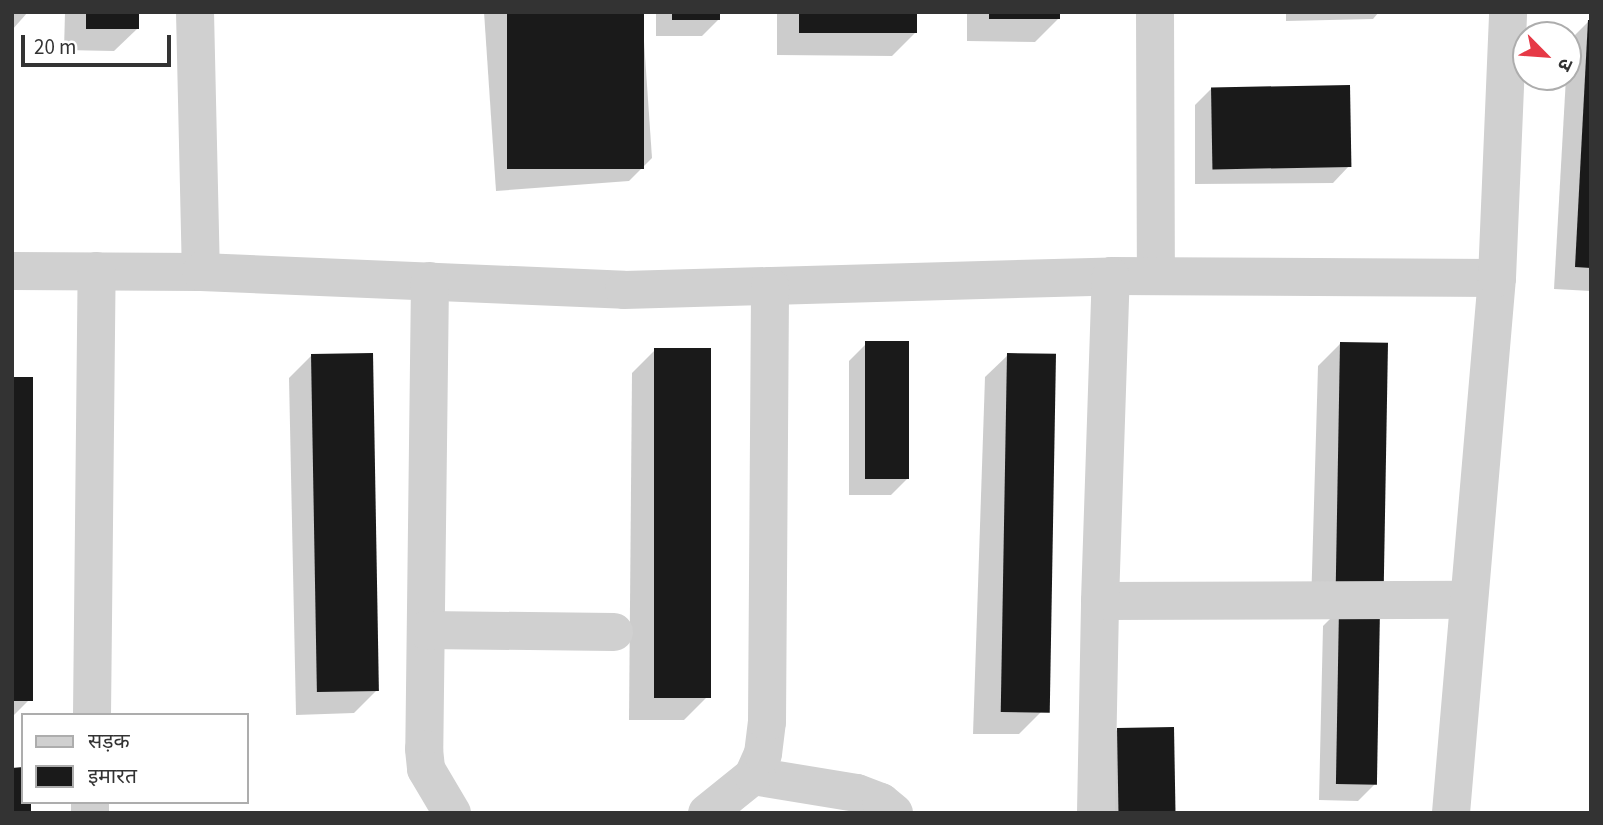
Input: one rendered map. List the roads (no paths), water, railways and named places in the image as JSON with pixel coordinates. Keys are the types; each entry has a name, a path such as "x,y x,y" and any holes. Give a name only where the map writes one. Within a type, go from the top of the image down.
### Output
{"street":[{"path":"195,12 201,272"},
{"path":"1155,12 1156,276"},
{"path":"1451,813 1497,278 1508,12"},
{"path":"12,271 201,272 624,289 1111,275 1497,278"},
{"path":"92,713 97,271"},
{"path":"1097,813 1100,601 1111,275"},
{"path":"430,281 425,763 452,813"},
{"path":"707,813 753,776 763,754 767,722 770,286"},
{"path":"1100,601 1469,600"},
{"path":"426,630 614,632"},
{"path":"753,776 857,793 881,802 894,813"}]}
